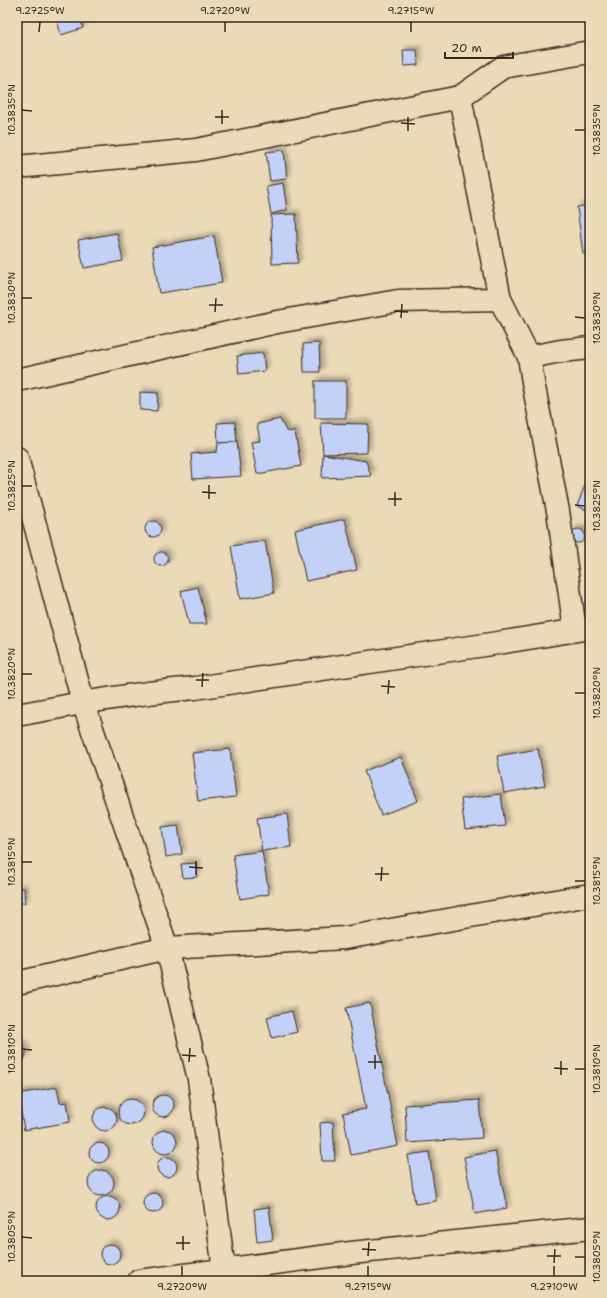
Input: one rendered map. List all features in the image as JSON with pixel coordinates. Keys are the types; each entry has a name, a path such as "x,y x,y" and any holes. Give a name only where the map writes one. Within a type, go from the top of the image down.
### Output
{"street":[{"path":"17,167 196,150 460,97 503,67 590,52"},
{"path":"17,716 83,702 152,692 195,688 582,629 529,358 500,299 460,97"},
{"path":"17,380 277,322 398,301 500,299"},
{"path":"529,358 561,351 590,348"},
{"path":"17,458 83,702 167,948 199,1079 224,1270"},
{"path":"17,984 167,948 345,938 590,895"},
{"path":"139,1281 351,1253 590,1228"}],"building":[{"path":"56,17 80,17 83,28 61,35"},
{"path":"403,50 417,50 418,65 404,66"},
{"path":"284,150 287,179 270,181 266,152"},
{"path":"283,183 287,210 271,214 266,186"},
{"path":"590,205 590,253 583,254 577,207"},
{"path":"296,214 298,263 272,264 271,215"},
{"path":"117,233 123,261 84,268 78,240"},
{"path":"214,236 222,283 159,293 152,247"},
{"path":"319,343 320,372 304,372 303,344"},
{"path":"263,353 265,371 239,374 237,356"},
{"path":"315,381 346,381 346,418 315,418"},
{"path":"140,392 158,393 157,411 140,410"},
{"path":"280,419 286,431 295,432 301,466 257,474 251,442 260,441 257,424"},
{"path":"235,422 237,442 218,443 217,423"},
{"path":"321,423 368,424 367,453 323,454"},
{"path":"237,442 241,476 193,479 191,454 217,452 218,443"},
{"path":"323,454 366,461 371,476 322,478"},
{"path":"587,480 590,482 589,511 577,506"},
{"path":"345,519 357,570 306,581 295,530"},
{"path":"153,521 159,523 161,529 159,535 153,537 147,535 145,529 147,523"},
{"path":"575,529 581,529 585,533 585,539 581,543 575,543 571,539 571,533"},
{"path":"265,541 274,593 240,599 231,546"},
{"path":"161,552 166,554 168,559 166,564 161,566 156,564 154,559 156,554"},
{"path":"198,587 207,624 189,624 181,591"},
{"path":"230,749 236,797 198,801 192,753"},
{"path":"538,749 545,786 504,793 497,756"},
{"path":"401,757 418,801 381,815 364,771"},
{"path":"501,794 505,826 465,830 461,799"},
{"path":"287,814 291,847 262,851 257,818"},
{"path":"178,825 182,854 166,857 162,827"},
{"path":"262,851 269,894 240,899 233,855"},
{"path":"196,863 197,877 183,878 181,864"},
{"path":"24,888 25,903 17,903 17,889"},
{"path":"370,1003 398,1146 351,1155 343,1113 366,1109 346,1008"},
{"path":"292,1011 297,1032 272,1038 267,1017"},
{"path":"17,1042 23,1045 26,1051 25,1058 17,1063"},
{"path":"57,1087 60,1103 67,1102 70,1122 24,1130 18,1094"},
{"path":"163,1095 171,1098 174,1106 171,1114 163,1117 155,1114 152,1106 155,1098"},
{"path":"131,1099 140,1103 144,1112 140,1121 131,1125 122,1121 118,1112 122,1103"},
{"path":"479,1100 482,1138 407,1143 405,1105"},
{"path":"105,1107 113,1111 117,1119 113,1127 105,1131 97,1127 93,1119 97,1111"},
{"path":"333,1122 335,1161 322,1161 320,1123"},
{"path":"165,1130 170,1131 176,1137 176,1147 170,1153 165,1154 160,1153 154,1147 153,1142 154,1137 160,1131"},
{"path":"99,1143 106,1146 109,1153 106,1160 99,1163 92,1160 89,1153 92,1146"},
{"path":"495,1151 507,1208 475,1214 464,1157"},
{"path":"429,1152 436,1201 415,1204 408,1155"},
{"path":"167,1157 174,1160 177,1167 174,1174 167,1177 160,1174 157,1167 160,1160"},
{"path":"101,1170 110,1174 114,1183 110,1192 101,1196 92,1192 88,1183 92,1174"},
{"path":"149,1193 157,1193 163,1199 163,1207 157,1213 149,1213 143,1207 143,1199"},
{"path":"108,1196 116,1200 120,1208 116,1216 108,1220 100,1216 96,1208 100,1200"},
{"path":"269,1207 273,1240 257,1242 254,1209"},
{"path":"106,1244 114,1244 120,1250 120,1258 114,1264 106,1264 100,1258 100,1250"}]}
